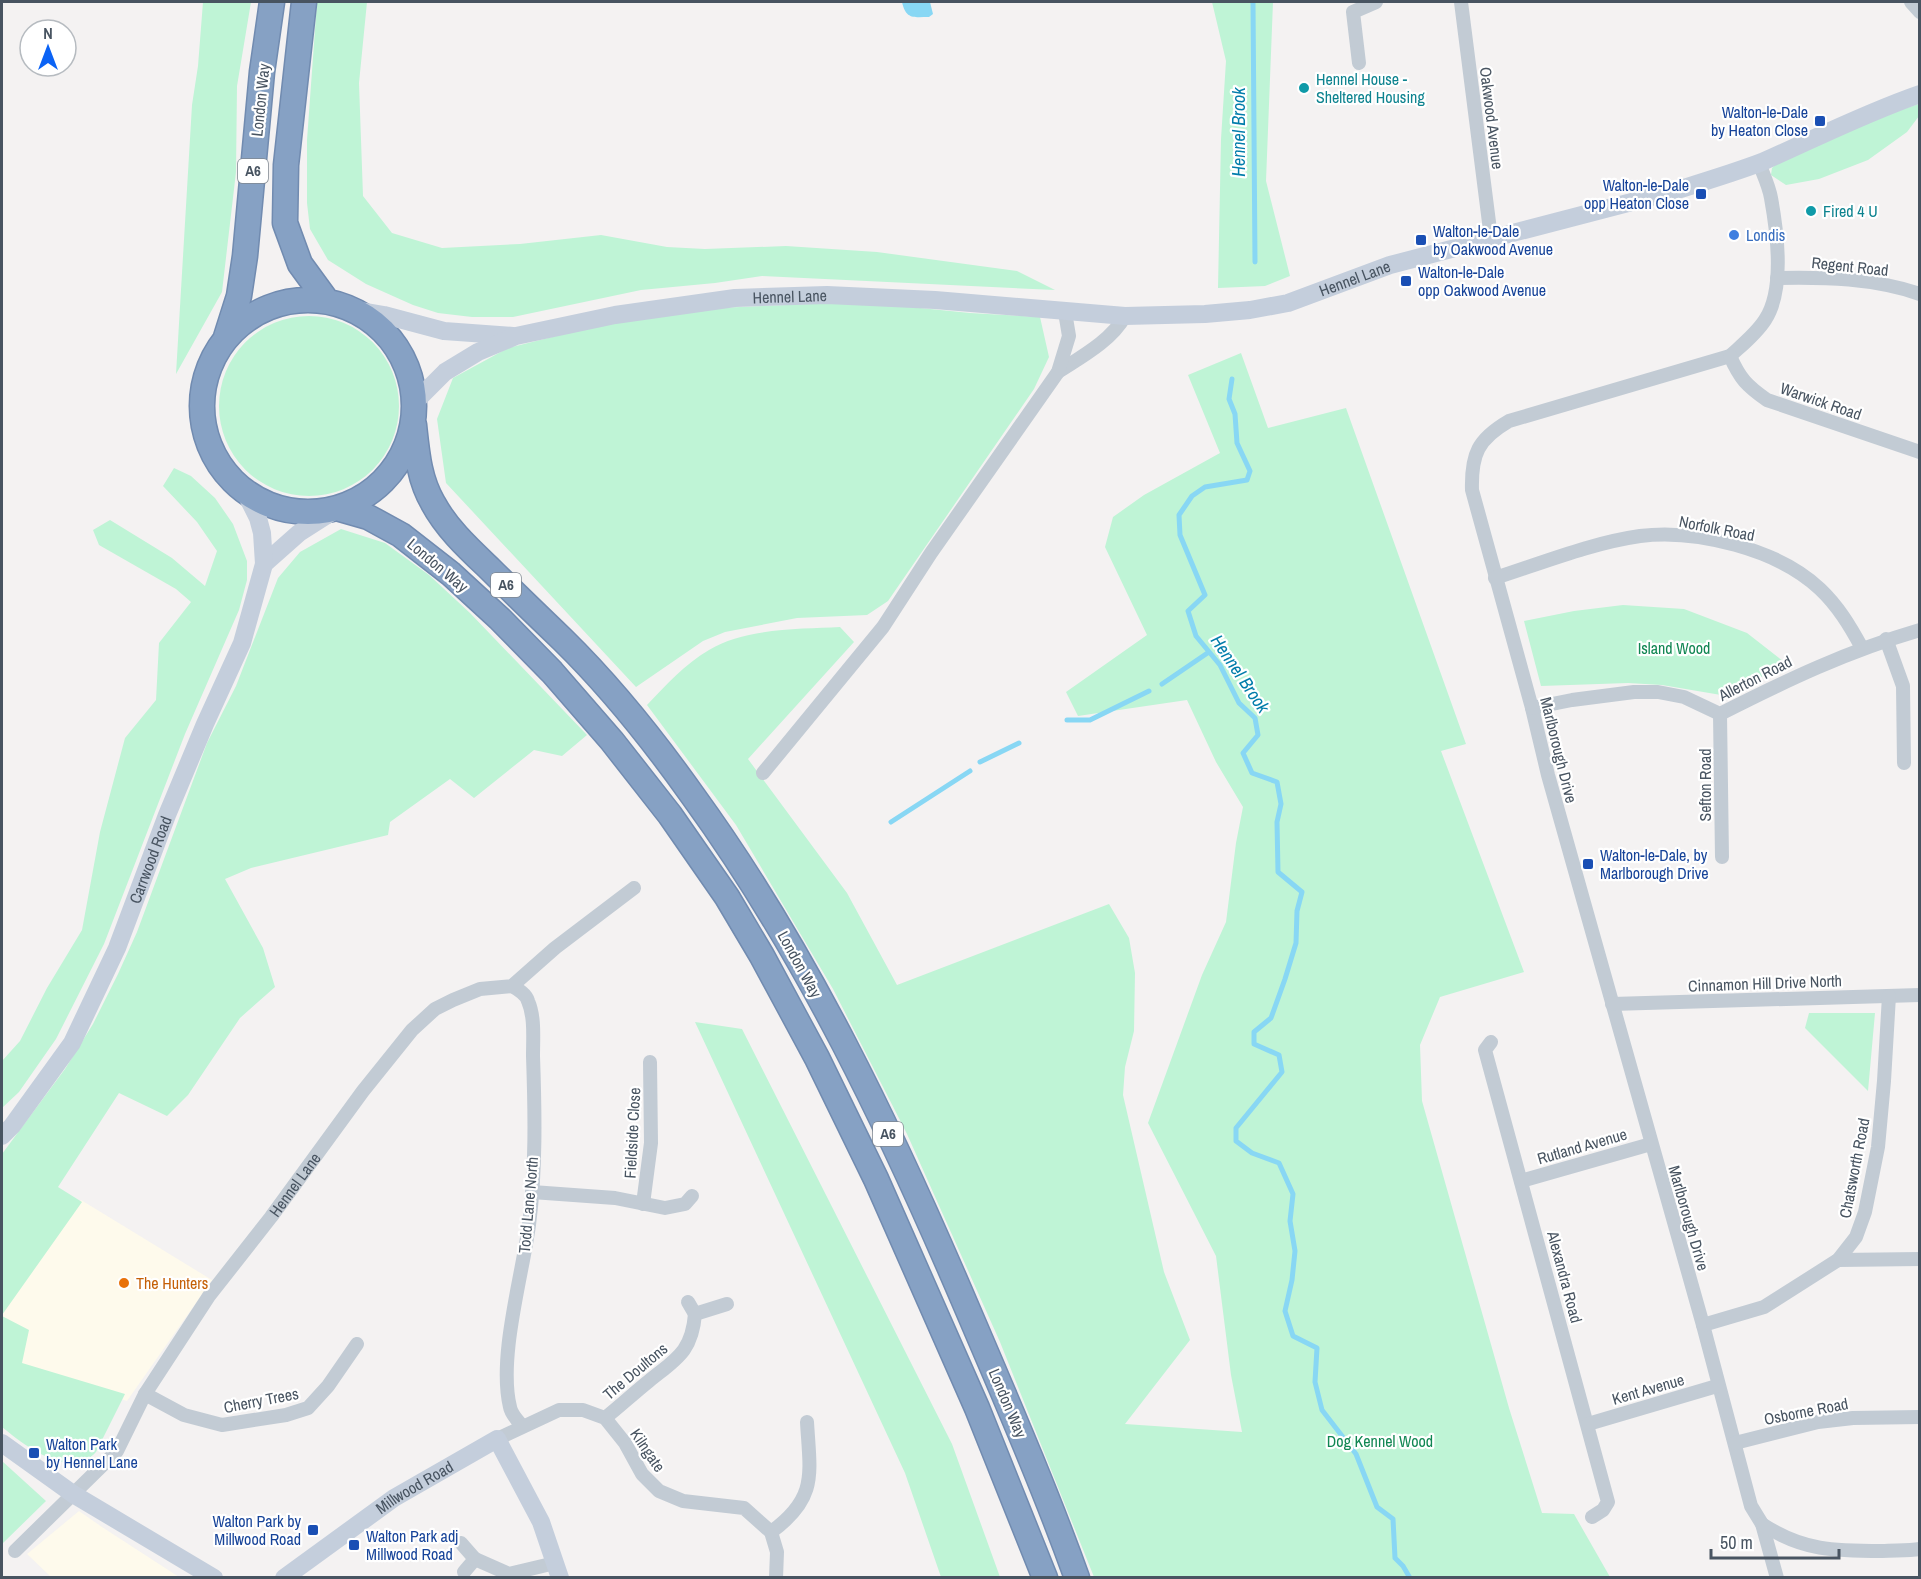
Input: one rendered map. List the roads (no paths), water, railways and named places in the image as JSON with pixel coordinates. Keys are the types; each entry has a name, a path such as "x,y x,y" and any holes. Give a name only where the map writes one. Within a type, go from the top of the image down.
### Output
{"highway":[{"name":"London Way","path":"225,339 239,296 245,256 262,72 272,2"},
{"name":"London Way","path":"304,2 286,165 285,223 300,264 327,301"},
{"name":"A6","path":"299,300 327,301 356,310 379,326 398,347 411,373 416,401 414,425 391,475 368,496 337,509 303,513 273,507 245,492 224,472 210,448 202,420 202,391 210,364 225,339 246,320 271,306 299,300"},
{"name":"London Way","path":"414,425 421,480 444,522 567,645 637,724 692,794 737,859 794,950 842,1040 930,1224 1017,1424 1077,1578"},
{"name":"London Way","path":"337,509 368,517 401,535 451,574 530,649 612,741 670,816 727,897 818,1058 876,1179 932,1300 1045,1578"}],"main road":[{"name":"Hennel Lane","path":"416,401 445,372 478,352 516,336 615,315 735,298 827,295 935,300 1125,316 1250,310 1288,303 1390,265 1674,191 1760,162 1893,103 1920,94"},
{"name":"Hennel Lane","path":"356,310 444,331 516,336"},
{"name":"Carrwood Road","path":"2,1136 12,1126 72,1043 117,948 167,815 242,643 264,564 262,533 258,518 245,492"},
{"path":"264,564 299,533 337,509"},
{"path":"497,1439 541,1522 558,1570"},
{"name":"Millwood Road","path":"284,1578 394,1498 497,1439"},
{"path":"2,1443 73,1494 214,1578"}],"street":[{"path":"1359,63 1353,12 1376,2"},
{"name":"Oakwood Avenue","path":"1461,2 1491,238"},
{"path":"1911,2 1920,12"},
{"name":"Marlborough Drive","path":"1760,162 1773,208 1777,237 1777,278 1774,302 1766,319 1752,336 1730,356 1509,421 1490,432 1478,448 1471,468 1472,490 1532,708 1548,775 1703,1325 1751,1506 1762,1524 1777,1578"},
{"name":"Regent Road","path":"1777,278 1823,277 1864,281 1904,288 1920,294"},
{"path":"763,773 883,627 931,553 1058,372 1069,336 1065,312"},
{"path":"1058,372 1089,352 1119,328 1125,316"},
{"name":"Warwick Road","path":"1730,356 1743,381 1767,400 1920,452"},
{"name":"Norfolk Road","path":"1495,578 1602,544 1640,536 1668,535 1700,538 1758,552 1791,568 1818,587 1842,613 1862,648"},
{"name":"Allerton Road","path":"1532,708 1634,692 1658,692 1684,697 1720,714 1796,675 1886,639 1920,630"},
{"path":"1886,639 1903,686 1904,763"},
{"name":"Sefton Road","path":"1720,714 1722,857"},
{"path":"512,986 555,948 634,888"},
{"name":"Todd Lane North","path":"512,986 520,990 528,999 531,1014 534,1080 532,1192 529,1225 508,1354 507,1386 510,1410 522,1426"},
{"name":"Hennel Lane","path":"15,1551 117,1451 146,1394 209,1296 271,1217 363,1091 412,1030 435,1009 453,1000 480,989 512,986"},
{"name":"Cinnamon Hill Drive North","path":"1612,1004 1920,995"},
{"name":"Chatsworth Road","path":"1703,1325 1764,1307 1838,1260 1856,1237 1864,1212 1878,1147 1889,996"},
{"name":"Alexandra Road","path":"1491,1042 1485,1050 1608,1502 1603,1510 1592,1517"},
{"name":"Fieldside Close","path":"643,1204 651,1143 650,1062"},
{"name":"Rutland Avenue","path":"1521,1181 1651,1143"},
{"name":"Fieldside Close","path":"532,1192 615,1198 665,1208 685,1204 692,1196"},
{"path":"1838,1260 1920,1259"},
{"name":"The Doultons","path":"605,1418 675,1361 686,1348 690,1337 692,1308 727,1304"},
{"name":"Cherry Trees","path":"146,1394 184,1415 222,1425 286,1415 308,1408 328,1386 357,1344"},
{"name":"Kent Avenue","path":"1588,1424 1718,1386"},
{"path":"522,1426 559,1410 583,1410 605,1418"},
{"name":"Osborne Road","path":"1735,1443 1818,1422 1853,1418 1920,1417"},
{"name":"Kilngate","path":"605,1418 625,1443 642,1474 658,1491 683,1501 744,1508 771,1532"},
{"path":"776,1578 777,1551 771,1532 788,1520 802,1504 810,1468 807,1422"},
{"name":"Millwood Road","path":"497,1439 522,1426"},
{"path":"1762,1524 1793,1542 1816,1548 1865,1551 1920,1549"},
{"path":"460,1543 475,1559 509,1574 558,1570"},
{"path":"464,1572 475,1559"}],"water":[{"path":"902,2 930,2 933,14 929,17 908,15"}],"waterway":[{"name":"Hennel Brook","path":"1253,2 1255,262"},
{"name":"Hennel Brook","path":"1232,379 1229,399 1235,414 1237,443 1250,471 1247,480 1205,487 1192,496 1179,515 1180,535 1205,595 1188,611 1196,636 1220,665 1239,703 1255,718 1258,735 1243,753 1252,773 1277,782 1281,804 1277,822 1278,872 1302,892 1297,911 1296,943 1285,979 1271,1018 1254,1032 1254,1044 1279,1055 1282,1072 1236,1128 1236,1141 1252,1153 1279,1163 1293,1194 1290,1221 1295,1251 1292,1280 1285,1311 1293,1336 1317,1348 1315,1382 1322,1410 1356,1454 1377,1507 1393,1519 1395,1558 1410,1578"},
{"path":"1162,684 1209,652"},
{"path":"1067,720 1090,720 1149,691"},
{"path":"980,762 1019,743"},
{"path":"891,822 970,771"}],"place":[{"name":"Hennel House - Sheltered Housing","path":"1304,88"},
{"name":"Walton-le-Dale by Heaton Close","path":"1820,121"},
{"name":"Walton-le-Dale opp Heaton Close","path":"1701,194"},
{"name":"Fired 4 U","path":"1811,211"},
{"name":"Londis","path":"1734,235"},
{"name":"Walton-le-Dale by Oakwood Avenue","path":"1421,240"},
{"name":"Walton-le-Dale opp Oakwood Avenue","path":"1406,281"},
{"name":"Walton-le-Dale, by Marlborough Drive","path":"1588,864"},
{"name":"The Hunters","path":"124,1283"},
{"name":"Walton Park by Hennel Lane","path":"34,1453"},
{"name":"Walton Park by Millwood Road","path":"313,1530"},
{"name":"Walton Park adj Millwood Road","path":"354,1545"}],"park label":[{"name":"Island Wood","path":"1674,648"},
{"name":"Dog Kennel Wood","path":"1380,1441"}]}
